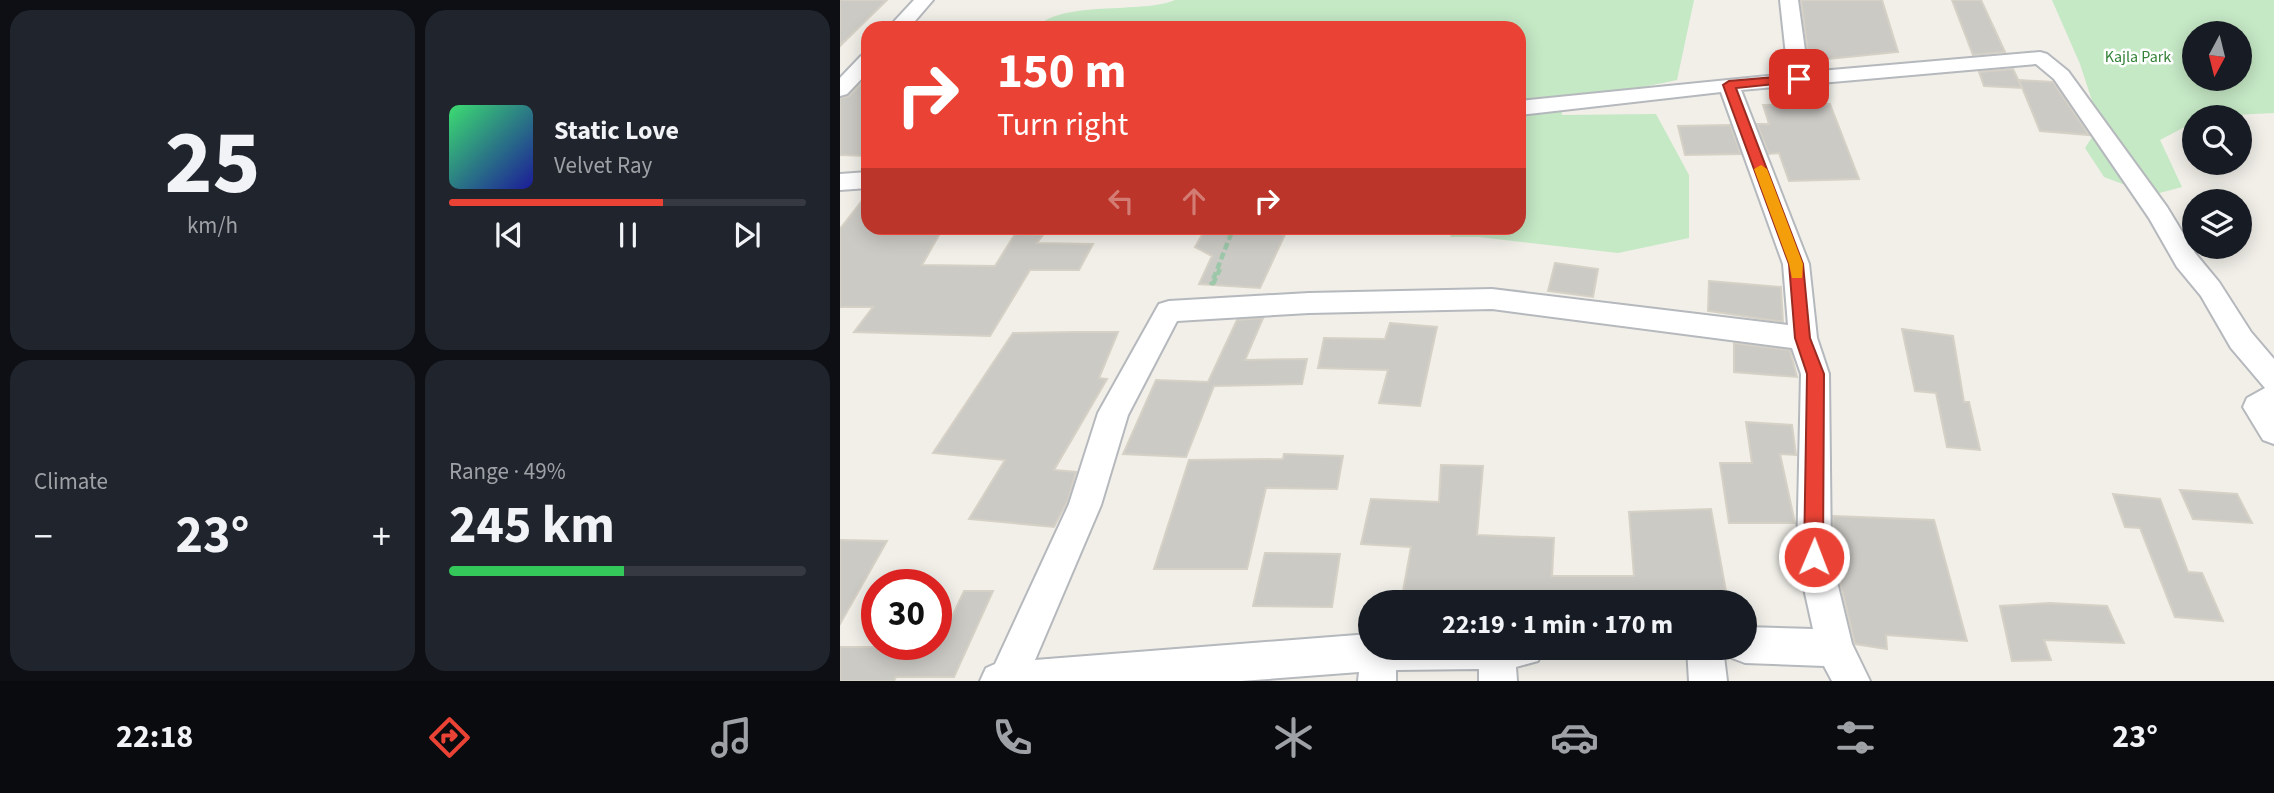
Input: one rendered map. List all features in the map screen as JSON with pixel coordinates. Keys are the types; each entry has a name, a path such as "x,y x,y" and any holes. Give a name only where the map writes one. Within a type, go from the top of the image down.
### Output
{"street":[{"path":"904,21 924,0"},
{"path":"1789,0 1799,79"},
{"path":"1526,107 1729,85 2040,58 2061,75 2158,213 2186,260 2210,289 2241,340 2274,379"},
{"path":"840,90 861,68"},
{"path":"1729,85 1796,264 1802,338 1815,374 1814,557 1835,648 1851,681"},
{"path":"840,182 861,180"},
{"path":"1506,660 1003,680 1085,505 1113,413 1169,312 1309,303 1492,299 1802,338"},
{"path":"2274,397 2258,407 2274,431"},
{"path":"1757,645 1835,648"},
{"path":"1706,660 1708,681"}],"path":[{"path":"1202,310 1231,235"},
{"path":"1202,310 1220,269"}],"green space":[{"path":"1175,0 1694,0 1677,80 1561,104 1562,115 1656,114 1689,175 1689,238 1618,253 1479,237 1450,237 1526,235 1526,21 1045,21 1082,11 1161,4"},
{"name":"Kajla Park","path":"2052,0 2274,0 2274,113 2252,114 2252,105 2182,105 2182,128 2160,140 2182,187 2152,195 2104,177 2085,148 2100,125 2080,64"}],"building":[{"path":"840,0 887,0 866,21 861,21 861,25 840,46"},
{"path":"1801,0 1882,0 1898,52 1809,61"},
{"path":"1952,0 1981,0 2005,52 1973,55"},
{"path":"2013,69 2022,88 1984,86 1979,72"},
{"path":"2019,80 2053,82 2089,135 2040,131"},
{"path":"861,83 861,156 840,155 840,98 849,96"},
{"path":"1830,104 1859,179 1789,181 1779,153 1769,154 1757,124 1769,124 1763,105"},
{"path":"1730,125 1741,154 1685,155 1678,126"},
{"path":"861,202 861,235 939,235 922,265 995,266 1014,235 1043,235 1037,243 1093,244 1079,270 1030,270 990,336 854,332 873,307 840,307 840,229"},
{"path":"1202,235 1285,235 1260,288 1199,284 1212,256 1195,247"},
{"path":"1555,263 1598,269 1593,297 1548,291"},
{"path":"1709,281 1781,287 1783,322 1708,311"},
{"path":"1263,318 1245,360 1307,359 1302,384 1214,386 1186,457 1123,454 1156,380 1208,382 1237,320"},
{"path":"1390,323 1437,327 1420,406 1379,403 1388,370 1318,368 1324,338 1385,339"},
{"path":"1902,329 1953,336 1964,402 1969,402 1980,450 1947,447 1936,393 1915,391"},
{"path":"1118,332 1099,378 1107,379 1054,470 1076,472 1068,500 1054,527 969,519 1005,460 933,453 1013,333"},
{"path":"1734,343 1790,350 1797,377 1734,372"},
{"path":"1746,422 1792,425 1796,455 1780,454 1795,523 1729,523 1720,463 1752,463"},
{"path":"1284,454 1343,456 1337,489 1266,488 1247,569 1154,569 1189,460 1283,459"},
{"path":"1441,465 1483,466 1477,535 1554,538 1552,576 1634,576 1629,512 1711,509 1726,590 1403,590 1411,547 1361,544 1371,499 1439,502"},
{"path":"2180,490 2237,494 2252,523 2193,519"},
{"path":"2113,494 2160,499 2188,572 2202,573 2223,621 2175,617 2140,528 2125,527"},
{"path":"1833,516 1934,520 1967,641 1886,635 1887,649 1855,644 1834,557"},
{"path":"840,540 887,541 871,569 861,569 861,587 840,624"},
{"path":"1265,553 1340,554 1332,607 1253,606"},
{"path":"964,591 993,591 954,677 840,681 840,647 861,647 861,660 952,660 952,617"},
{"path":"2050,603 2107,606 2124,643 2044,640 2051,660 2012,661 2000,606"}],"slow traffic":[{"path":"1761,169 1796,264 1797,275"}],"route":[{"path":"1799,79 1729,85 1796,264 1802,338 1815,374 1814,557"}]}
